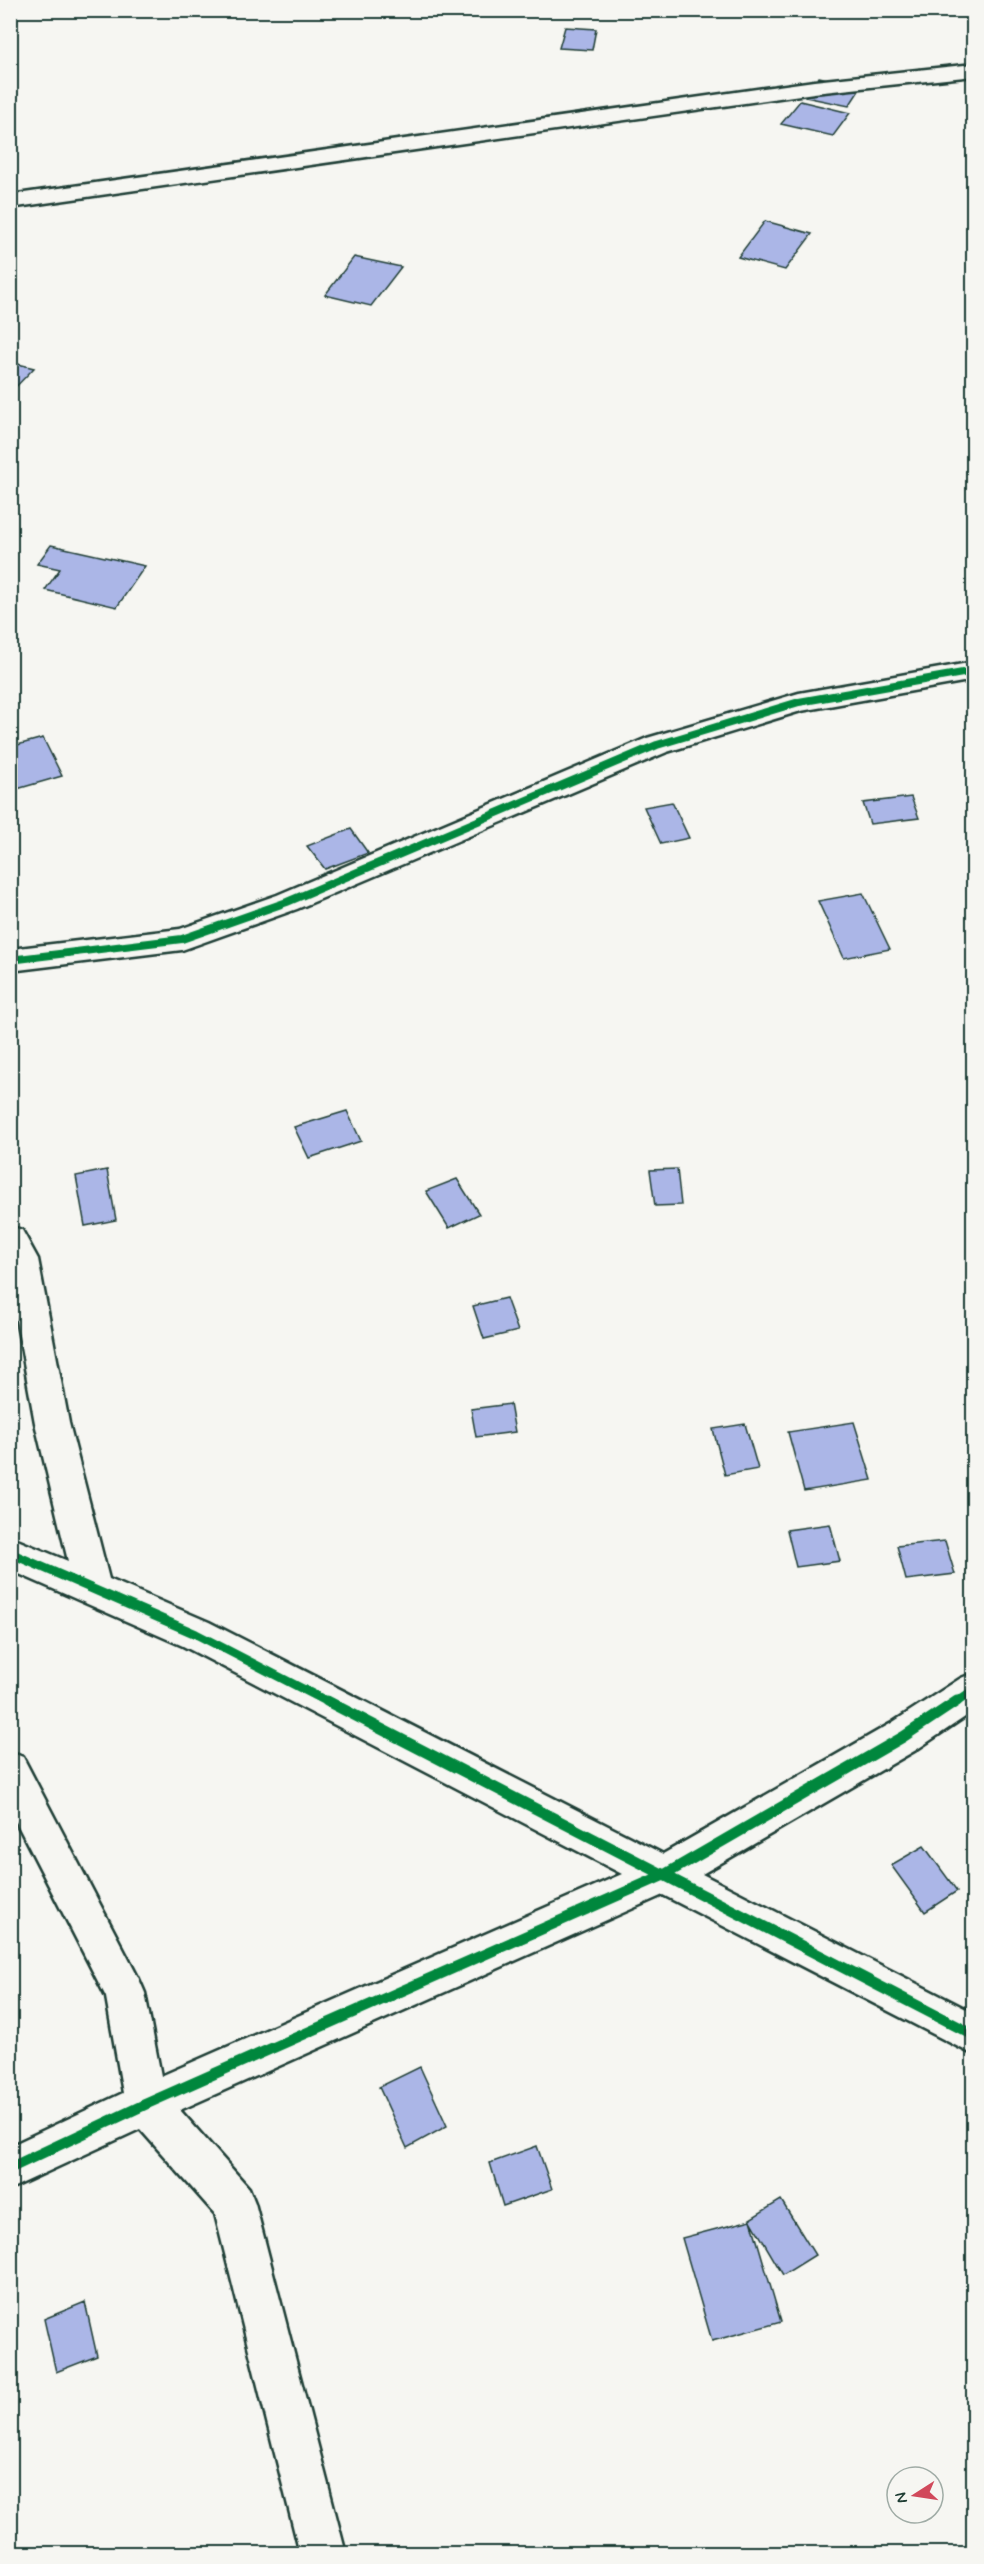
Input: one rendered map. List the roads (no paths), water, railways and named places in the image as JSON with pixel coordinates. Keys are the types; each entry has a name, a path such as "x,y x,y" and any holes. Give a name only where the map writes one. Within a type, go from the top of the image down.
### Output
{"street":[{"path":"10,202 814,87 974,70"},
{"path":"10,960 182,939 287,902 657,745 799,702 974,671"},
{"path":"10,1239 22,1259 52,1423 93,1589"},
{"path":"10,1553 196,1634 974,2035"},
{"path":"10,2168 146,2104 664,1875 903,1737 974,1690"},
{"path":"10,1770 125,1993 146,2104 234,2203 323,2553"}]}
